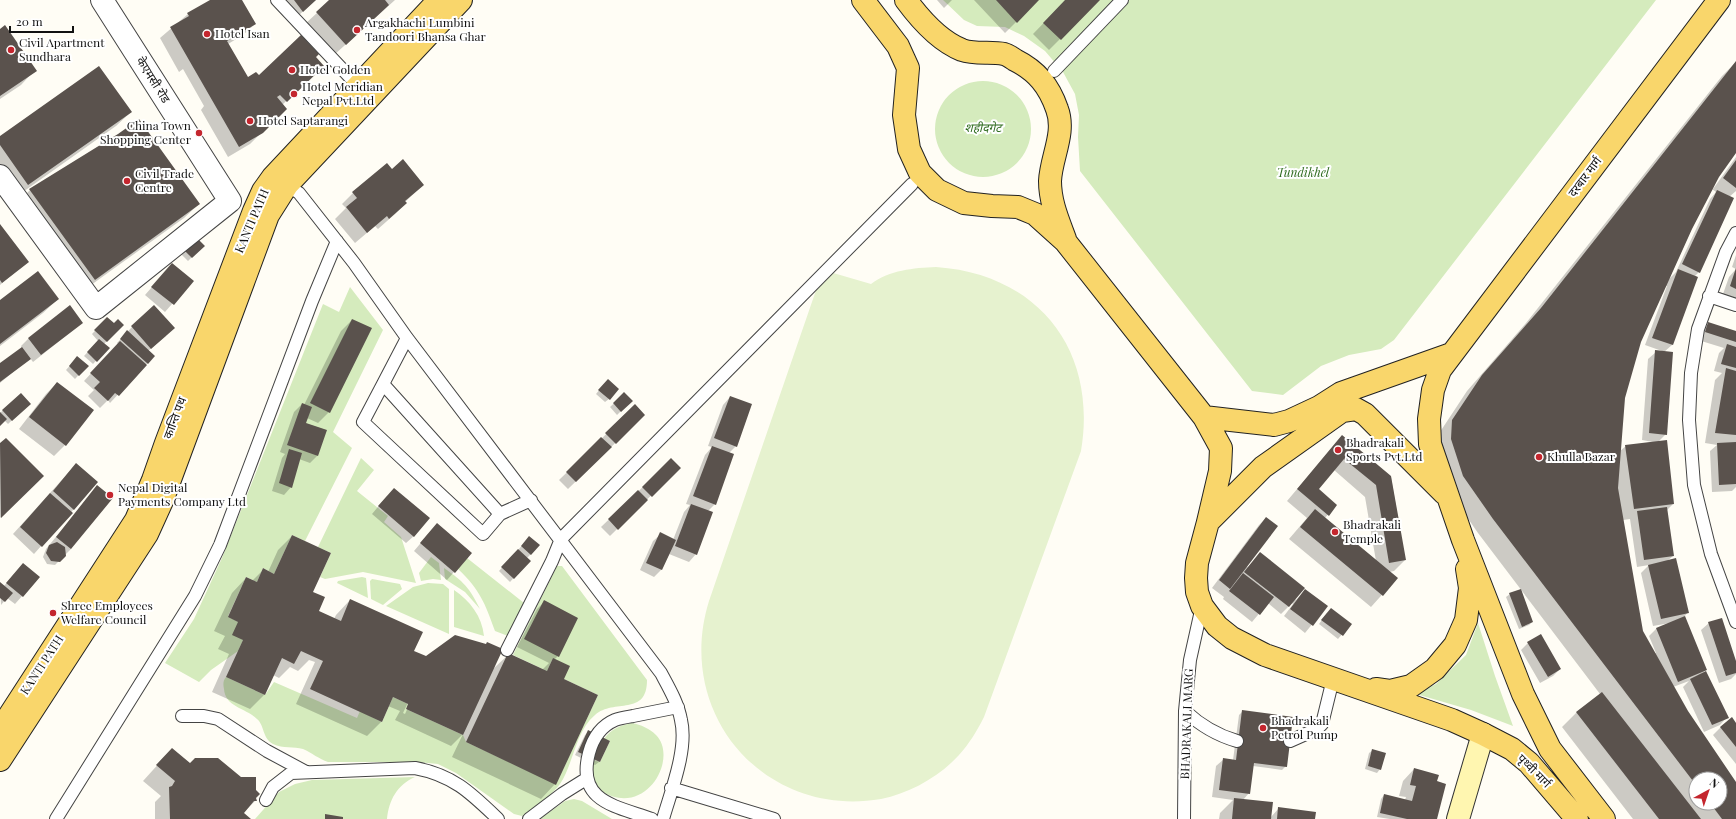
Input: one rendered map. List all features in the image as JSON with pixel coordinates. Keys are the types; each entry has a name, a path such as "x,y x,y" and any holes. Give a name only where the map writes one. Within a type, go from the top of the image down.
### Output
{"main road":[{"path":"363,92 439,0"},
{"path":"363,92 461,0"},
{"path":"863,0 898,46 908,68 904,115 909,149 920,173 937,190 964,203 992,206 1018,206 1036,214 1065,241 1204,417 1221,448 1220,471 1197,563 1197,592 1202,606 1217,626 1232,638 1266,655 1354,686 1390,691 1411,686 1435,669 1455,645 1466,620 1470,588 1463,540"},
{"path":"906,0 920,20 941,37 962,49 977,53 1004,54 1030,68 1048,87 1058,110 1060,136 1050,180 1051,199 1065,241"},
{"name":"दरबार मार्ग","path":"1463,540 1430,444 1429,419 1433,390 1440,370 1719,0"},
{"name":"KANTI PATH","path":"214,316 263,191 280,181 363,92"},
{"path":"0,760 147,534 165,494 280,181"},
{"name":"कान्ति पथ","path":"136,520 153,480 214,316"},
{"path":"1204,417 1274,425 1289,421 1313,410 1341,393 1451,354"},
{"path":"1208,522 1262,467 1342,411 1356,409 1365,414 1447,497"},
{"name":"KANTI PATH","path":"0,730 136,520"},
{"path":"1463,540 1523,694 1550,749 1604,819"},
{"name":"पृथ्वी मार्ग","path":"1354,686 1452,720 1512,749 1529,763 1577,819"},
{"path":"1458,819 1483,734"}],"street":[{"name":"केएमसी रोड","path":"102,0 230,201"},
{"path":"0,176 96,308 230,201 254,211"}],"lane":[{"path":"277,0 363,92"},
{"path":"1054,71 1122,0"},
{"path":"280,181 299,193 337,241 407,338 661,672 678,707 682,722 682,745 680,760 663,819"},
{"path":"507,650 552,561 560,539 912,184"},
{"path":"1736,233 1726,252 1698,329 1691,373 1689,420 1694,485 1711,554 1736,622"},
{"path":"56,819 195,596 207,573 220,545 312,301 337,241"},
{"path":"1709,296 1736,305"},
{"path":"407,338 363,422 483,534 500,514 531,500"},
{"path":"383,384 500,514"},
{"name":"BHADRAKALI MARG","path":"1184,819 1185,711 1190,660 1202,606"},
{"path":"1290,741 1317,729 1322,724 1333,679"},
{"path":"652,819 604,802 590,789 586,779 587,760 592,742 602,728 615,720 678,707"},
{"path":"1185,711 1198,724 1214,733 1237,741"},
{"path":"182,716 204,716 218,719 267,751 307,772"},
{"path":"266,800 273,787 291,773 414,768 432,771 449,778 476,798 498,819"},
{"path":"528,819 562,794 586,779"},
{"path":"671,788 756,816 774,819"}],"green space":[{"name":"Tundikhel","path":"943,0 1656,0 1394,340 1381,349 1349,355 1321,366 1283,395 1252,391 1080,171 1078,137 1079,115 1075,94 1063,72 1045,51 1024,36 1005,27 977,26 964,20"},
{"name":"शहीदगेट","path":"983,81 1001,85 1010,89 1017,95 1023,102 1027,111 1031,129 1027,147 1023,156 1017,163 1010,169 1001,173 983,177 965,173 956,169 949,163 943,156 939,147 935,129 939,111 943,102 949,95 956,89 965,85"},
{"path":"936,267 972,273 1004,284 1031,302 1053,324 1069,350 1080,381 1084,414 1081,451 984,717 976,732 959,755 951,763 923,783 903,793 881,799 839,801 800,792 766,775 738,750 717,718 705,682 702,642 709,601 823,270 871,284 878,279 894,273 910,269"},
{"path":"350,287 383,330 333,432 352,448 305,541 292,535 274,574 263,568 257,582 246,577 228,616 238,622 243,640 238,651 211,670 199,682 165,663 194,619 222,558 323,304 339,312"},
{"path":"361,458 374,470 357,491 388,516 384,522 401,537 416,583 363,572 325,579 320,577 331,553 318,547"},
{"path":"431,557 439,563 441,580 433,579 421,581 419,573"},
{"path":"467,558 524,603 508,636 495,631 488,612 477,590 458,569"},
{"path":"557,566 562,566 647,680 646,691 642,699 636,703 603,710 588,722 579,739 565,776 560,784 547,797 522,816 514,814 456,773 438,764 418,762 328,762 303,749 273,744 267,739 260,722 252,715 232,704 225,695 223,684 226,677 265,695 274,682 357,718 360,711 382,722 393,697 408,704 406,709 463,735 466,742 556,784 598,695 564,679 553,658 547,671 513,655"},
{"path":"444,568 457,577 473,595 480,609 465,592 445,579"},
{"path":"362,577 366,578 368,598 337,583 338,581"},
{"path":"372,579 400,584 402,589 383,605 371,599 370,581"},
{"path":"428,583 443,584 449,589 449,634 386,606 413,587"},
{"path":"454,590 470,604 478,616 484,636 454,627"},
{"path":"1478,623 1513,726 1471,710 1416,694 1436,684 1466,655"},
{"path":"632,723 651,730 656,735 662,745 663,757 661,770 654,782 644,792 632,797 617,798 601,791 598,788 593,776 593,764 594,760 600,762 610,741 604,739 616,728"},
{"path":"415,777 403,784 395,794 392,799 387,819 255,819 279,792 295,784 312,780"},
{"path":"574,799 582,801 612,819 540,819 565,801"}],"building":[{"path":"210,0 242,0 256,24 227,41 248,77 256,72 259,75 301,35 319,54 316,57 324,66 287,102 280,95 277,97 287,109 263,133 239,147 170,27 189,16 187,13"},
{"path":"294,0 316,0 303,12"},
{"path":"329,0 385,0 389,5 346,45 316,12"},
{"path":"996,0 1039,0 1017,23"},
{"path":"1065,0 1100,0 1061,40 1043,23"},
{"name":"Civil Apartment Sundhara","path":"5,25 37,71 0,96 0,29"},
{"name":"Khulla Bazar","path":"1736,61 1736,153 1719,177 1692,229 1641,342 1625,398 1618,488 1643,631 1688,711 1736,782 1736,819 1722,819 1716,811 1728,811 1728,771 1688,771 1688,775 1493,519 1463,476 1451,439 1452,420 1482,375 1541,308"},
{"path":"99,66 132,112 28,185 0,145 0,136"},
{"path":"139,119 200,204 95,280 29,189 118,134"},
{"path":"403,159 424,185 405,201 407,203 389,219 387,216 367,233 346,207 357,198 352,192 387,163 392,169"},
{"path":"1736,160 1736,188 1723,178"},
{"path":"1717,190 1734,198 1700,273 1682,264"},
{"path":"0,224 29,262 2,283 0,280"},
{"path":"196,237 205,246 192,258 183,249"},
{"path":"172,263 194,281 174,305 151,287"},
{"path":"1736,268 1736,289 1730,286"},
{"path":"1678,269 1698,277 1673,345 1652,338"},
{"path":"38,271 59,299 0,344 0,300"},
{"path":"70,305 83,323 41,355 28,338"},
{"path":"154,305 175,328 151,349 131,326"},
{"path":"107,317 114,323 118,319 124,325 107,342 94,330"},
{"path":"352,319 372,328 330,413 310,403"},
{"path":"1708,322 1736,331 1736,342 1705,332"},
{"path":"127,330 155,356 148,364 120,339"},
{"path":"99,339 110,348 97,362 87,352"},
{"path":"120,341 147,365 119,396 115,393 108,401 94,388 100,382 90,373"},
{"path":"1727,344 1736,347 1736,368 1721,364"},
{"path":"22,347 31,359 0,382 0,363"},
{"path":"1655,350 1673,352 1667,435 1649,433"},
{"path":"77,356 89,366 79,376 69,366"},
{"path":"1726,368 1736,371 1736,435 1715,433"},
{"path":"608,379 619,389 610,400 598,390"},
{"path":"57,382 94,410 66,446 29,417"},
{"path":"624,392 633,401 621,412 613,403"},
{"path":"21,393 31,404 12,421 2,410"},
{"path":"730,396 752,404 737,447 714,438"},
{"path":"302,403 312,407 306,423 327,430 318,456 287,445"},
{"path":"635,404 645,415 616,444 605,433"},
{"path":"0,412 7,419 0,426"},
{"path":"1342,435 1391,476 1406,560 1389,563 1376,485 1344,459 1319,489 1337,505 1329,516 1297,489"},
{"path":"601,437 612,447 576,482 566,472"},
{"path":"6,438 44,476 1,518 0,443"},
{"path":"1667,440 1674,504 1634,509 1625,445"},
{"path":"1736,442 1736,484 1719,485 1717,443"},
{"path":"712,446 734,454 716,505 693,496"},
{"path":"289,449 302,453 292,488 279,483"},
{"path":"671,458 681,468 652,497 642,487"},
{"path":"76,463 98,482 74,510 53,491"},
{"path":"97,485 113,498 71,549 56,537"},
{"path":"394,488 430,518 414,537 378,506"},
{"path":"638,490 648,500 618,530 608,519"},
{"path":"50,493 73,513 42,547 20,527"},
{"path":"691,504 713,512 697,555 675,546"},
{"path":"1667,507 1674,556 1644,560 1637,511"},
{"path":"1315,509 1398,578 1383,596 1300,527"},
{"path":"1266,517 1278,526 1230,589 1219,580"},
{"path":"437,523 472,553 455,573 420,543"},
{"path":"660,532 676,540 662,570 646,563"},
{"path":"292,535 331,553 313,592 325,597 319,611 341,621 350,599 423,632 414,651 426,656 455,635 486,644 487,642 503,649 463,735 406,709 408,704 393,697 382,722 310,689 323,661 301,651 294,664 282,658 265,695 226,677 243,640 232,635 238,622 228,617 246,577 257,582 263,568 274,574"},
{"path":"529,536 540,545 531,555 521,546"},
{"path":"57,542 65,547 66,556 60,562 51,561 46,553 49,545"},
{"path":"518,549 531,561 514,579 501,567"},
{"path":"1260,552 1305,588 1289,607 1244,572"},
{"path":"1676,558 1689,613 1661,619 1648,565"},
{"path":"23,563 40,577 23,597 6,583"},
{"path":"1243,573 1274,597 1260,615 1229,591"},
{"path":"0,582 13,593 5,602 0,598"},
{"path":"1305,589 1328,606 1313,626 1290,609"},
{"path":"1521,589 1533,622 1522,627 1509,593"},
{"path":"544,600 578,618 559,657 524,639"},
{"path":"1331,608 1352,624 1343,636 1321,620"},
{"path":"1685,616 1707,670 1678,682 1656,628"},
{"path":"1722,618 1736,661 1736,673 1726,676 1708,622"},
{"path":"1541,634 1561,669 1548,677 1527,642"},
{"path":"508,653 547,671 553,658 570,666 564,679 598,695 556,785 466,742"},
{"path":"1706,671 1729,718 1712,725 1690,679"},
{"path":"1602,692 1688,802 1688,811 1695,811 1701,819 1659,819 1576,712"},
{"path":"1242,710 1293,717 1287,767 1254,763 1250,794 1219,790 1223,758 1236,760"},
{"path":"1732,717 1736,723 1736,747 1720,727"},
{"path":"588,730 610,741 600,762 578,752"},
{"path":"172,748 190,763 195,758 218,758 241,777 256,777 256,790 260,794 256,798 257,801 254,801 244,813 251,819 170,819 169,787 172,786 175,781 156,765"},
{"path":"1372,749 1386,753 1381,770 1368,766"},
{"path":"1414,768 1439,775 1437,781 1446,784 1437,819 1407,819 1380,813 1384,794 1412,801 1416,786 1410,785"},
{"path":"1234,798 1273,802 1271,819 1232,819"},
{"path":"1278,807 1316,812 1315,819 1277,819"},
{"path":"325,814 343,817 343,819 325,819"}],"place":[{"name":"Argakhachi Lumbini Tandoori Bhansa Ghar","path":"357,30"},
{"name":"Hotel Isan","path":"207,34"},
{"name":"Civil Apartment Sundhara","path":"11,50"},
{"name":"Hotel Golden","path":"292,70"},
{"name":"Hotel Meridian Nepal Pvt.Ltd","path":"294,94"},
{"name":"Hotel Saptarangi","path":"250,121"},
{"name":"China Town Shopping Center","path":"199,133"},
{"name":"Civil Trade Centre","path":"127,181"},
{"name":"Bhadrakali Sports Pvt.Ltd","path":"1338,450"},
{"name":"Khulla Bazar","path":"1539,457"},
{"name":"Nepal Digital Payments Company Ltd","path":"110,495"},
{"name":"Bhadrakali Temple","path":"1335,532"},
{"name":"Shree Employees Welfare Council","path":"53,613"},
{"name":"Bhadrakali Petrol Pump","path":"1263,728"}]}
